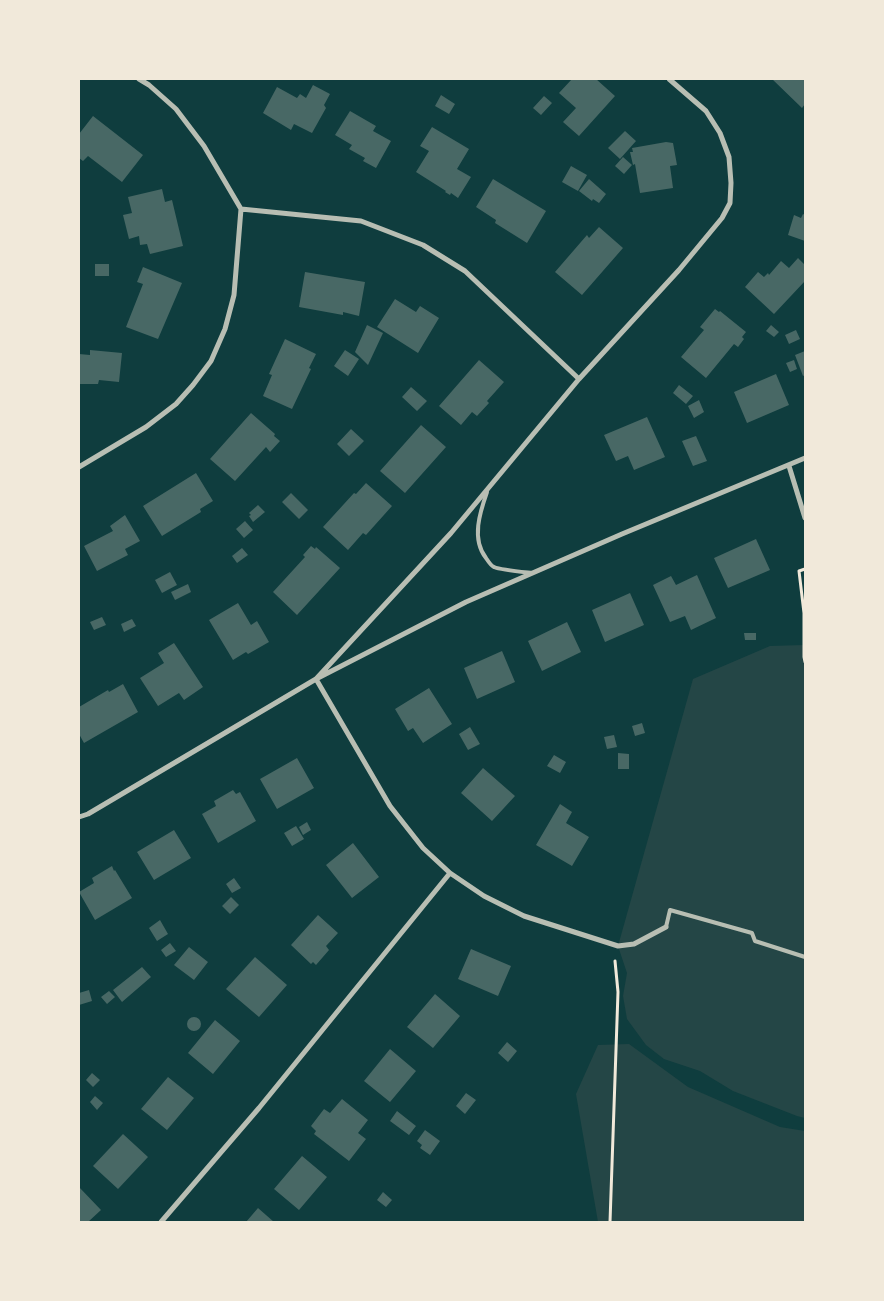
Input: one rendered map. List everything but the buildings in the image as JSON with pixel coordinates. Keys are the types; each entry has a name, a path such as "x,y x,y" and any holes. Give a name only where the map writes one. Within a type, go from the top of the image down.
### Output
{"street":[{"path":"79,467 146,427 176,404 211,361 225,329 234,295 240,209 204,146 176,109 140,79"},
{"path":"316,680 451,533 578,379 692,255 722,218 730,203 732,183 729,157 720,133 706,111 669,79"},
{"path":"240,209 361,221 423,245 465,271 578,379"},
{"path":"79,817 88,814 316,680 466,602 622,534 805,458"},
{"path":"789,466 805,518"},
{"path":"316,680 390,806 423,848 450,873 484,896 524,916 614,945 634,944 666,927"},
{"path":"161,1222 259,1108 450,873"}],"lane":[{"path":"488,489 479,514 478,537 480,548 493,567 534,573"},
{"path":"666,927 670,910 752,933 756,941 805,956"}],"path":[{"path":"805,569 799,571 804,613 805,662"},
{"path":"610,1222 618,992 614,945"}],"shaded area":[{"path":"805,645 805,1118 733,1091 700,1071 664,1059 646,1045 627,1019 623,996 627,973 618,946 693,679 770,646"},
{"path":"629,1044 688,1087 780,1127 805,1131 805,1222 598,1222 576,1094 598,1045"}]}
